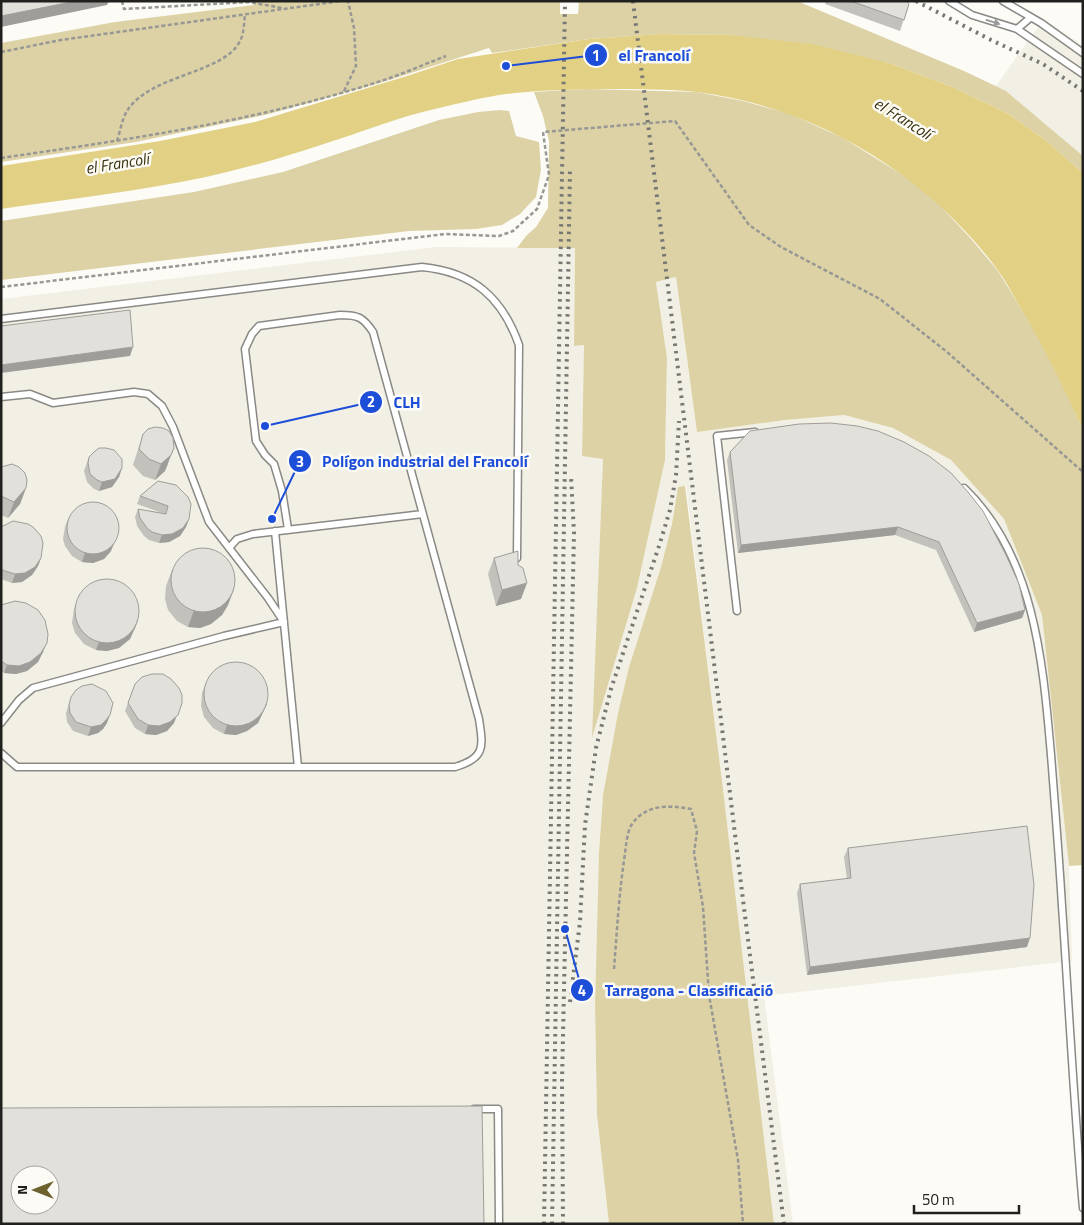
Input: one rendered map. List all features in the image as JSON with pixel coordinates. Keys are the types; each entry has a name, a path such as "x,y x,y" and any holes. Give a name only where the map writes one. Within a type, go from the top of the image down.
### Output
{"lane":[{"path":"949,1 972,15 1016,29 1083,74"},
{"path":"1003,1 1083,53"},
{"path":"1016,29 1030,18"},
{"path":"1,319 422,267 439,269 467,279 483,288 497,302 515,333 519,345 517,569"},
{"path":"1,753 17,767 455,767 468,763 478,755 483,743 479,719 373,332 366,321 353,315 340,315 259,326 252,334 245,348 256,441 265,455 274,464 282,491 288,529"},
{"path":"1,397 30,394 53,403 134,392 148,394 162,406 173,427 208,522 268,598 284,622"},
{"path":"737,611 717,436 766,430"},
{"path":"956,480 991,519 1009,551 1022,582 1031,613 1042,668 1057,827 1083,1208"},
{"path":"229,548 237,539 253,534 423,514"},
{"path":"275,531 298,767"},
{"path":"1,723 33,688 224,636 284,622"},
{"path":"468,1109 498,1109 499,1224"}],"path":[{"path":"122,1 124,10 249,2 286,9"},
{"path":"1,52 61,40 341,1"},
{"path":"344,91 356,66 354,28 348,1"},
{"path":"117,141 126,112 141,95 180,76 224,59 240,41 245,15"},
{"path":"1,158 117,141 212,124 390,78 446,56"},
{"path":"1,287 445,234 500,236 512,231 537,209 549,175 543,132 676,121 749,225 781,247 880,299 947,352 1083,472"},
{"path":"614,969 622,871 626,842 631,825 644,811 670,805 691,809 697,831 694,854 702,907 709,995 738,1160 743,1224"}],"shaded area":[{"path":"254,1 560,1 560,14 578,14 579,1 797,1 964,71 1006,91 1083,156 1083,173 1044,139 1007,113 950,86 889,63 730,35 662,34 589,39 492,53 489,48 380,83 269,114 136,142 1,162 1,43 115,22 254,5"},
{"path":"1044,19 1083,46 1083,156 993,90"},
{"path":"587,89 697,92 743,101 790,114 843,138 906,177 932,197 998,271 1058,374 1083,430 1083,865 1069,866 1042,615 1004,519 951,460 893,428 844,415 785,420 697,432 676,277 656,282 667,358 665,460 637,588 592,738 603,459 582,456 584,345 574,346 575,248 517,248 536,227 548,208 549,141 543,116 534,92"},
{"path":"509,111 516,136 539,142 541,170 536,197 520,214 502,225 476,229 409,231 1,280 1,221 194,192 283,172 439,120 478,112"},
{"path":"436,247 575,248 574,346 584,345 582,455 603,459 593,735 637,588 665,460 667,358 656,282 676,277 697,431 844,415 893,428 951,460 1004,519 1042,615 1069,866 1072,961 764,996 793,1224 774,1224 686,486 678,488 672,524 661,567 629,667 618,713 603,795 599,852 595,1005 597,1115 609,1224 1,1224 1,299"},
{"path":"685,486 774,1224 609,1224 597,1115 595,1005 599,852 603,795 618,713 629,667 661,567 672,524 678,487"}],"water":[{"path":"661,34 730,35 812,44 889,63 950,86 1007,113 1044,139 1083,173 1083,430 1045,352 1003,278 969,235 937,203 902,175 865,150 825,130 784,113 741,100 697,92 653,89 574,89 505,94 410,115 322,145 206,177 130,191 1,209 1,166 160,141 255,122 458,59 589,39"}],"building":[{"path":"1,1 76,1 1,16"},
{"path":"851,1 906,1 909,4 904,20"},
{"path":"130,310 133,347 1,365 1,326"},
{"path":"831,423 878,431 904,442 929,456 951,473 983,511 1019,584 1025,610 977,623 939,542 898,527 741,545 730,452 750,431 799,424"},
{"path":"155,427 169,431 173,438 174,448 171,455 161,464 149,459 139,449 143,434 148,429"},
{"path":"99,448 114,450 122,459 122,468 115,479 102,482 90,474 89,457"},
{"path":"12,464 19,467 25,473 27,480 26,488 14,502 1,496 1,467"},
{"path":"158,481 176,485 188,497 191,504 189,519 183,528 172,534 162,535 152,532 140,518 138,509 166,514 168,506 140,496"},
{"path":"88,502 98,502 107,506 115,514 119,528 115,542 107,550 98,554 88,554 79,550 71,542 67,533 67,523 71,514 79,506"},
{"path":"13,521 33,527 41,536 43,543 41,558 35,567 25,573 15,574 1,569 1,527"},
{"path":"203,548 221,554 229,562 235,580 229,598 221,606 203,612 185,606 177,598 171,580 177,562 185,554"},
{"path":"518,551 518,565 523,568 527,583 502,590 494,558"},
{"path":"107,579 125,585 133,593 139,611 133,629 125,637 107,643 89,637 81,629 75,611 81,593 89,585"},
{"path":"15,601 26,603 38,610 45,620 48,634 47,643 41,653 30,662 19,666 7,665 1,661 1,605"},
{"path":"236,662 254,668 262,676 268,694 262,712 254,720 236,726 218,720 210,712 204,694 210,676 218,668"},
{"path":"152,674 163,674 171,679 182,695 182,703 178,715 170,722 159,726 148,725 138,719 128,703 135,684 142,677"},
{"path":"92,684 106,691 113,703 110,715 106,720 101,725 91,727 76,722 70,713 69,705 71,697 76,690 82,686"},
{"path":"1027,826 1034,885 1030,938 810,967 800,884 851,878 848,848"},
{"path":"482,1106 484,1224 1,1224 1,1108"}],"railway":[{"path":"544,1224 565,1"},
{"path":"633,1 784,1224"},
{"path":"916,1 993,41 1043,64 1083,91"},
{"path":"552,1224 570,169"},
{"path":"570,1002 580,922 585,825 596,748 611,689 670,510 676,475 679,421"},
{"path":"563,1224 562,1081 574,533 571,477"}],"place":[{"name":"el Francolí","path":"506,66"},
{"name":"CLH","path":"265,426"},
{"name":"Polígon industrial del Francolí","path":"272,519"},
{"name":"Tarragona - Classificació","path":"565,929"}]}
